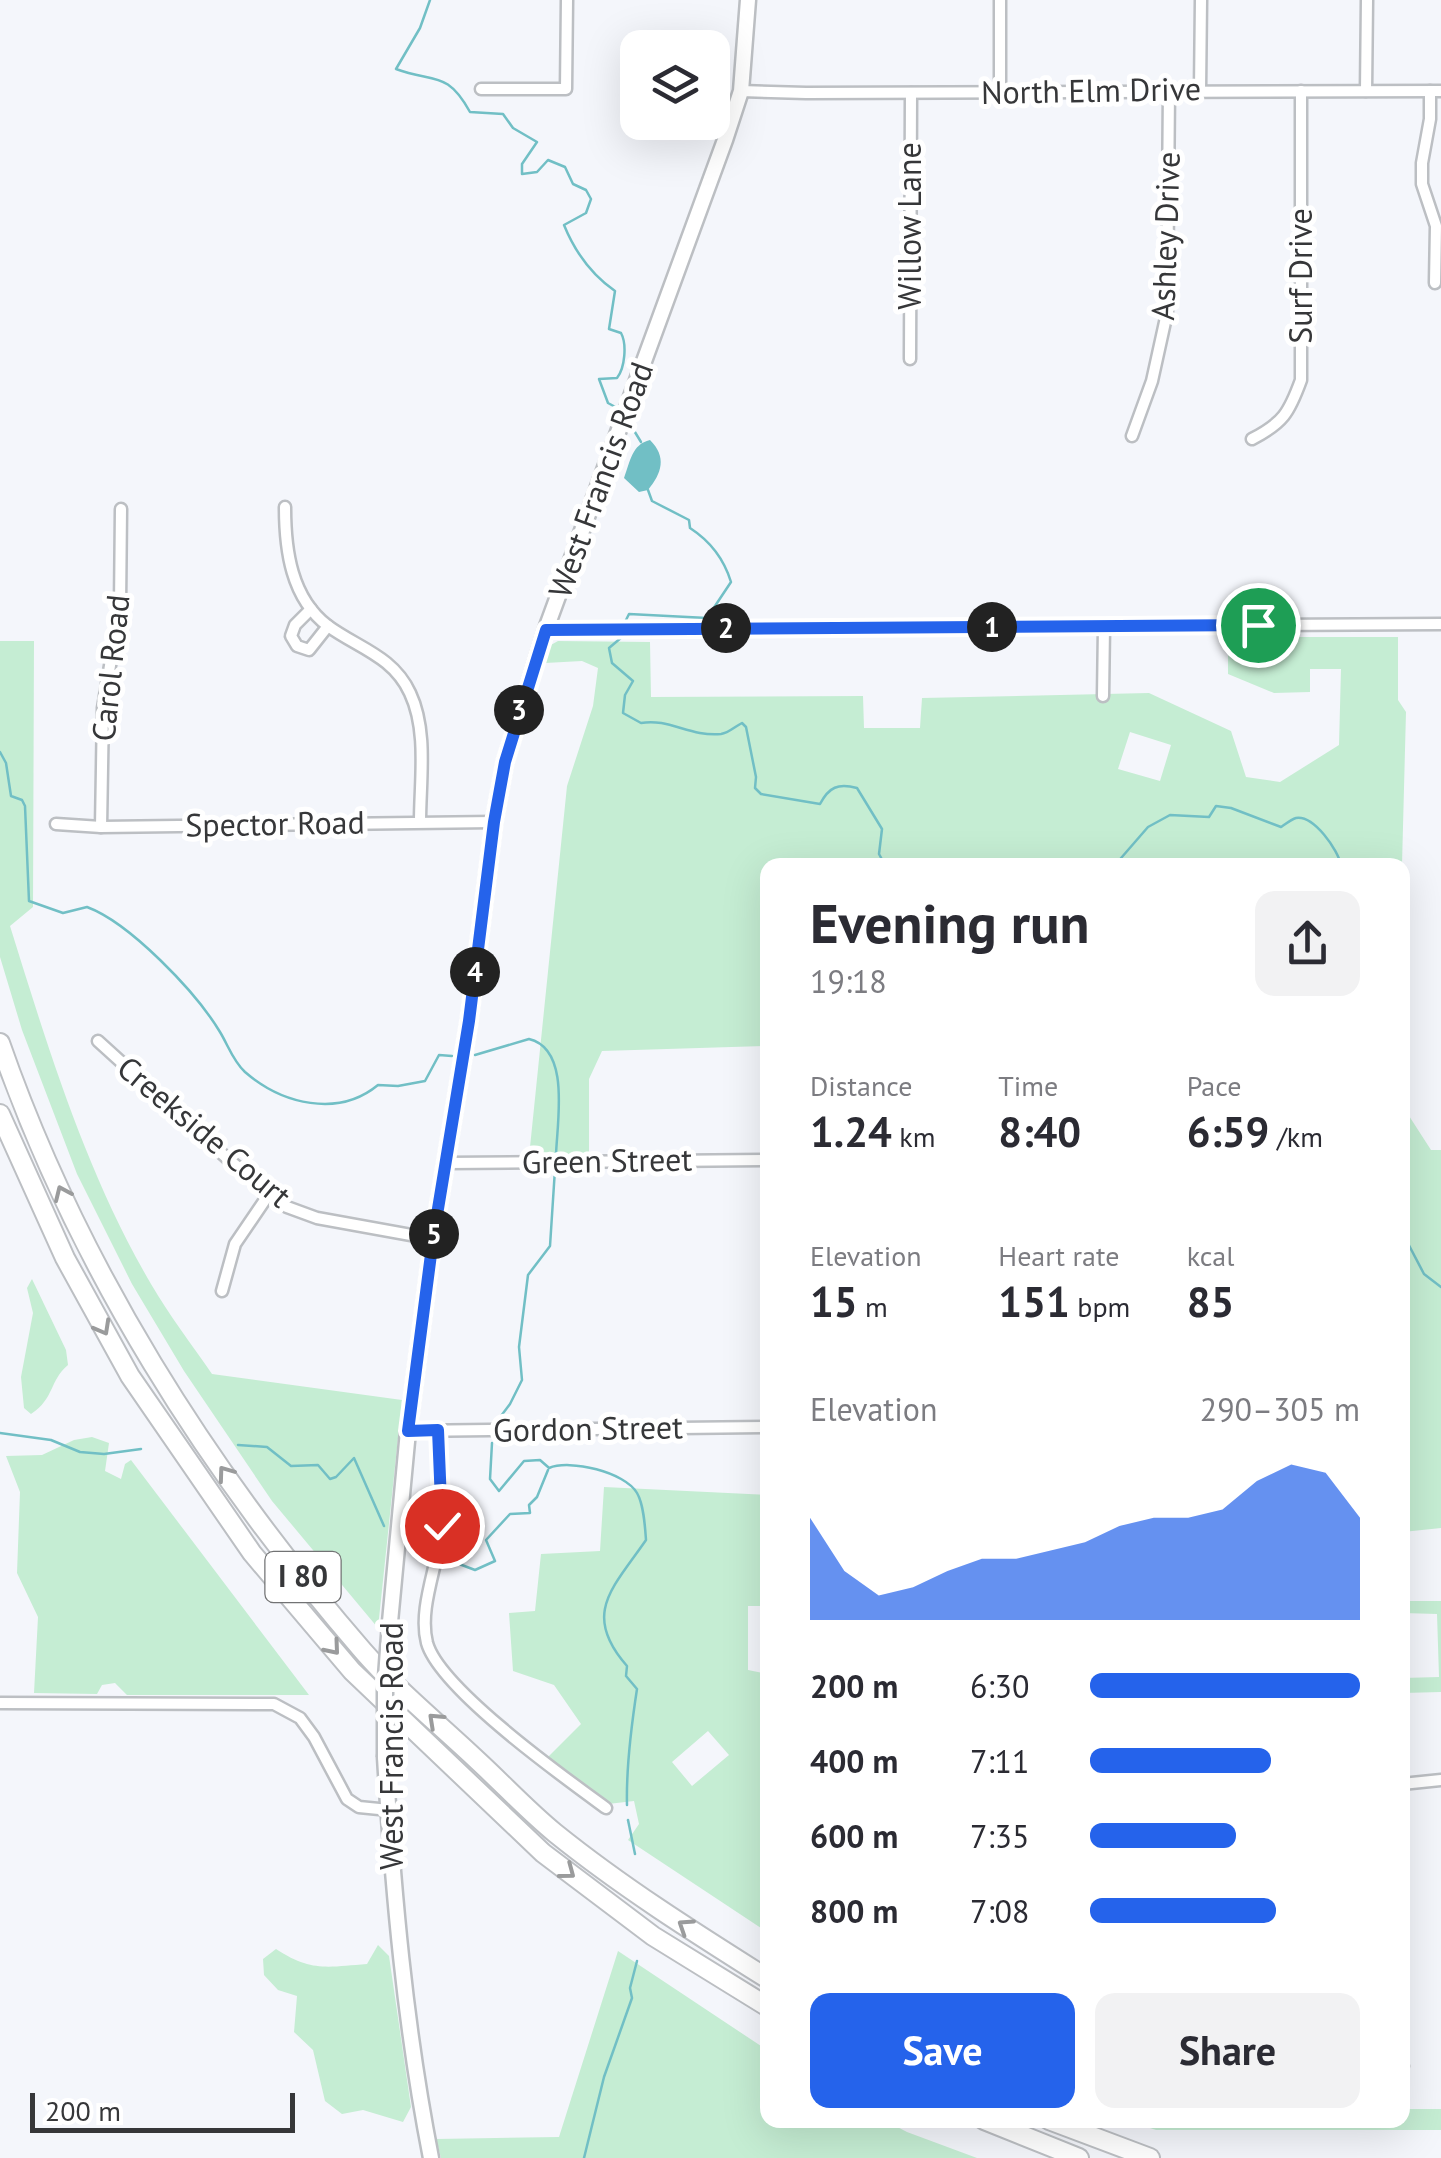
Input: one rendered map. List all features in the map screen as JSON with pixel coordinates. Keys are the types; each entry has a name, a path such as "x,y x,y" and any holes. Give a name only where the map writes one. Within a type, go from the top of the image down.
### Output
{"highway":[{"name":"I 80","path":"0,1043 69,1210 145,1350 188,1420 270,1536 365,1654 554,1832 664,1913 760,1974"},
{"name":"I 80","path":"0,1114 83,1292 163,1428 252,1552 352,1672 543,1853 654,1936 760,2003"},
{"path":"1004,2128 1078,2158"},
{"path":"1070,2128 1150,2158"}],"street":[{"path":"481,89 566,89 566,0"},
{"name":"West Francis Road","path":"431,2158 400,1942 388,1810 385,1691 408,1431 433,1239 469,1021 494,822 519,711 546,630 741,90 748,0"},
{"path":"1000,0 1000,93"},
{"path":"1200,90 1201,0"},
{"path":"1366,91 1368,0"},
{"name":"North Elm Drive","path":"741,90 1436,91"},
{"name":"Ashley Drive","path":"1132,436 1152,381 1167,313 1169,90"},
{"path":"1434,283 1436,226 1422,184 1436,91"},
{"name":"Surf Drive","path":"1252,439 1279,425 1301,380 1301,92"},
{"name":"Willow Lane","path":"910,359 911,93"},
{"path":"284,507 291,568 311,609 328,626 368,647 394,668 410,691 420,722 420,822"},
{"name":"Carol Road","path":"102,826 103,708 120,605 120,509"},
{"path":"311,609 294,625 291,636 296,646 310,650 328,626"},
{"path":"546,630 1441,624"},
{"path":"1103,696 1104,626"},
{"name":"Spector Road","path":"56,824 494,822"},
{"name":"Creekside Court","path":"98,1041 287,1207 314,1217 433,1239"},
{"name":"Green Street","path":"447,1163 760,1160"},
{"path":"222,1291 235,1244 269,1194"},
{"name":"Gordon Street","path":"408,1431 760,1427"},
{"name":"West Francis Road","path":"438,1430 442,1526 424,1621 428,1646 441,1668 501,1728 606,1808"},
{"path":"0,1703 274,1704 300,1718 347,1799 359,1806 388,1810"},
{"path":"1410,1783 1441,1780"}],"green space":[{"path":"1228,637 1398,637 1398,700 1406,712 1402,858 760,858 760,1046 602,1051 589,1079 589,1156 529,1157 567,786 593,706 598,668 582,661 545,663 549,646 558,641 650,642 651,697 863,696 864,728 920,728 922,698 1149,693 1231,731 1246,777 1280,782 1339,745 1341,669 1310,669 1310,692 1274,693 1228,674","holes":["1130,732 1171,745 1160,781 1118,769"]},
{"path":"0,641 34,641 33,907 10,926 70,1109 128,1242 158,1296 212,1374 402,1400 378,1628 272,1501 184,1371 132,1284 77,1174 22,1030 0,957"},
{"path":"1410,1117 1431,1150 1441,1150 1441,1528 1410,1531"},
{"path":"32,1279 66,1350 68,1365 44,1402 31,1414 24,1408 21,1377 33,1313 27,1288"},
{"path":"92,1437 109,1443 105,1471 121,1479 125,1464 131,1460 309,1695 127,1695 115,1683 102,1685 97,1694 34,1693 38,1617 17,1573 20,1492 6,1456 42,1455 74,1440"},
{"path":"604,1487 760,1495 760,1606 748,1606 748,1670 760,1673 760,1927 628,1840 639,1824 634,1801 608,1804 546,1759 581,1724 554,1685 513,1671 509,1613 535,1611 541,1554 600,1551","holes":["708,1731 729,1755 692,1786 672,1762"]},
{"path":"1410,1601 1441,1601 1441,1692 1410,1693 1410,1678 1439,1677 1437,1614 1410,1613"},
{"path":"378,1945 389,1956 411,2107 403,2122 363,2110 342,2114 325,2101 313,2050 294,2032 297,1996 278,1990 264,1975 263,1959 276,1949 310,1965 330,1967 367,1964"},
{"path":"618,1951 760,2045 760,2128 899,2128 977,2158 441,2158 436,2139 559,2137"},
{"path":"1410,2109 1441,2109 1441,2130 1150,2128 1410,2128"}],"water":[{"path":"650,440 659,453 661,465 648,490 639,492 624,478 635,450"}],"waterway":[{"path":"430,0 420,28 396,69 446,84 470,112 503,114 513,128 537,142 522,164 522,174 537,172 548,160 565,167 573,184 586,190 591,199 586,213 564,225 585,262 615,291 609,329 621,333 623,362 617,378 599,379 608,403 619,409"},
{"path":"630,424 641,442"},
{"path":"625,622 629,614 707,618 731,582 720,558 690,528 689,520 652,501 648,490"},
{"path":"622,637 609,648 612,663 633,681 625,695 623,713 641,723 661,723 710,734 724,733 742,723 746,727 755,788 761,794 820,804 835,788 857,788 882,829 881,858"},
{"path":"0,752 6,763 11,796 22,800 25,806 29,901 63,913 87,907 123,928 179,979 209,1016 241,1068 260,1083 293,1099 328,1104 362,1095 378,1085 425,1081 439,1055 452,1056"},
{"path":"1121,858 1148,827 1170,815 1209,817 1216,806 1281,827 1294,819 1303,819 1324,835 1338,858"},
{"path":"475,1055 529,1039 551,1057 559,1088 556,1155"},
{"path":"498,1420 522,1380 519,1347 528,1275 550,1246 555,1169"},
{"path":"1410,1247 1424,1274 1441,1287"},
{"path":"0,1433 51,1440 80,1452 104,1454 141,1449"},
{"path":"492,1443 490,1479 499,1491 524,1461 540,1460 548,1467"},
{"path":"238,1445 267,1447 291,1466 318,1465 330,1479 354,1458 384,1526"},
{"path":"549,1468 570,1465 609,1473 631,1486 643,1510 646,1540 613,1587 604,1616 613,1648 637,1689 627,1805"},
{"path":"446,1559 475,1570 495,1561 486,1540 510,1514 530,1513 529,1505 537,1497 548,1470"},
{"path":"411,1541 426,1548"},
{"path":"628,1820 635,1854"},
{"path":"584,2158 604,2077 632,1998 630,1988 637,1961"}],"route":[{"path":"442,1526 438,1430 408,1431 433,1239 469,1021 494,822 505,762 546,630 1258,625"}]}
